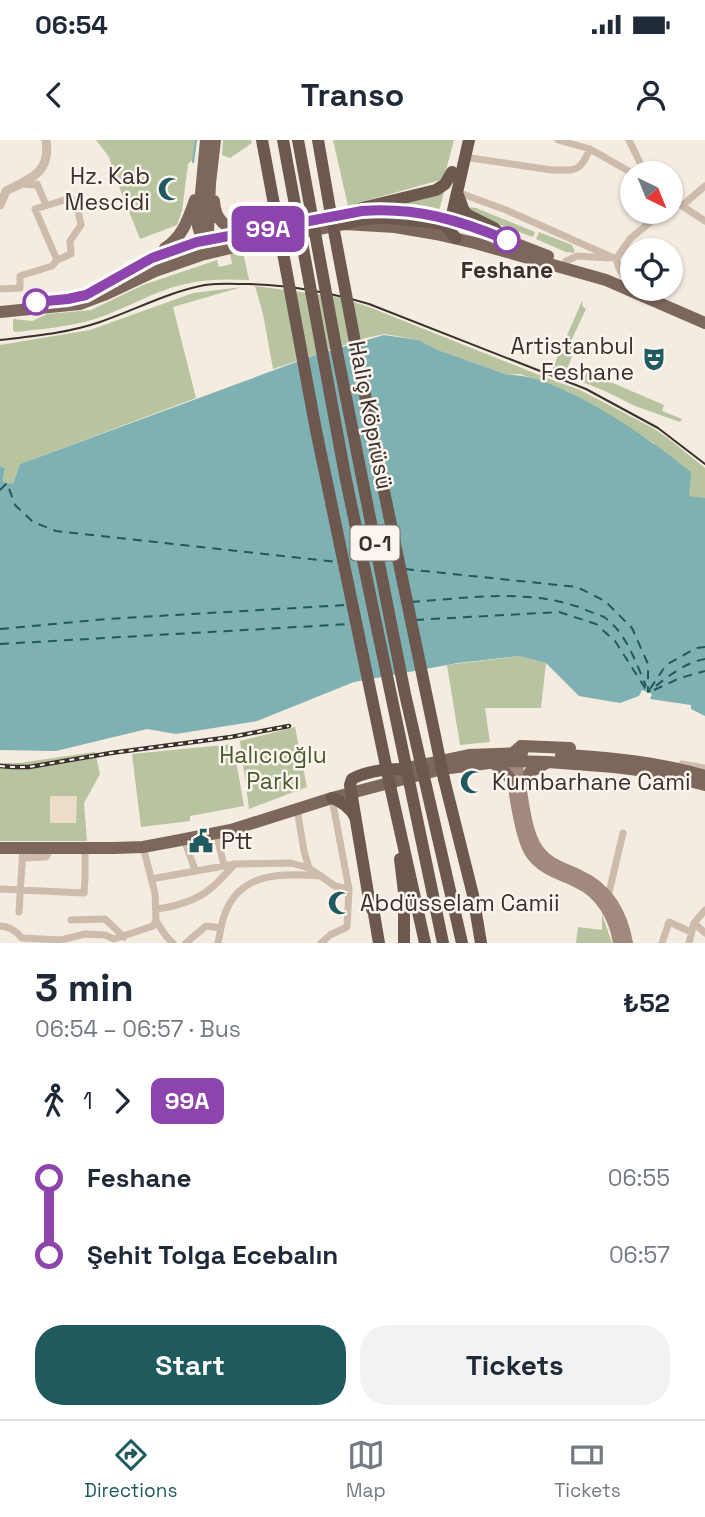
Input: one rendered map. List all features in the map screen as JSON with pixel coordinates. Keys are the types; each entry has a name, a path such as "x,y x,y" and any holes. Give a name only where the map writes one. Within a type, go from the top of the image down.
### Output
{"highway":[{"path":"262,140 316,430 425,943"},
{"name":"Haliç Köprüsü","path":"283,140 345,475 443,943"},
{"name":"Haliç Köprüsü","path":"298,140 405,694 462,943"},
{"path":"318,140 375,448 435,742 487,943"},
{"path":"345,219 362,208 436,190 445,184 467,144"},
{"path":"446,220 457,192 467,144"},
{"path":"452,172 446,220 456,238"},
{"path":"457,192 468,215 494,228 506,240"},
{"path":"374,913 370,905 355,818 352,779 380,771 402,769"},
{"path":"352,790 379,943"},
{"path":"391,790 404,892 404,943"},
{"path":"331,798 344,804 355,818"},
{"path":"474,895 481,943"}],"main road":[{"path":"206,140 198,226 201,236 216,247 225,249"},
{"path":"126,284 152,266 199,249 204,244 208,232 215,140"},
{"path":"213,162 217,216 226,226 250,232"},
{"path":"0,305 86,295 152,258 182,233 203,180"},
{"path":"0,312 80,304 155,271 197,257 345,219 362,211 411,212 446,220 620,278"},
{"path":"152,258 206,240 345,219 456,238 602,278 705,323"},
{"path":"673,301 705,315"},
{"path":"618,943 615,928 602,902 581,885 540,864 528,851 522,835 514,758 521,746 583,749 600,757 663,766 705,776"},
{"path":"402,769 469,755 654,772 705,788"},
{"path":"216,832 276,807 442,769 514,758"},
{"path":"493,762 518,785 531,833 539,851 556,864 590,880 608,897 623,920 628,943"},
{"path":"518,785 530,772 548,762"},
{"path":"0,848 23,853 51,849 144,846 232,830 352,790"}],"street":[{"path":"0,204 6,191 41,170 47,161 46,140"},
{"path":"558,140 590,149 620,166"},
{"path":"629,140 639,161"},
{"path":"467,144 552,170 577,169 583,165 590,149"},
{"path":"20,184 37,184 46,205"},
{"path":"683,199 705,187"},
{"path":"457,192 501,208 616,259 620,269"},
{"path":"0,289 20,288 20,276 52,266 57,260 71,254 70,241 81,225 77,206 71,198 35,209 57,260"},
{"path":"683,208 705,221"},
{"path":"616,259 630,239 648,224"},
{"path":"566,261 577,256 616,259"},
{"path":"663,766 676,764 705,768"},
{"path":"321,943 347,927 349,889 331,798"},
{"path":"297,809 309,868"},
{"path":"216,832 224,865"},
{"path":"608,897 623,833"},
{"path":"184,839 195,870"},
{"path":"0,926 16,931 22,938 62,942 85,934 105,935 109,940 153,926 157,909 144,846"},
{"path":"0,889 84,893 85,848"},
{"path":"19,912 23,853"},
{"path":"151,879 224,865 291,863 309,868 335,886 349,889"},
{"path":"157,909 183,903 210,890 235,864"},
{"path":"218,943 224,916 242,887 275,876 321,876"},
{"path":"689,943 693,928 705,910"},
{"path":"71,920 105,919 124,937"},
{"path":"156,921 173,943"},
{"path":"662,943 670,922 705,933"},
{"path":"186,943 206,926 221,928"}],"green space":[{"path":"96,140 196,140 194,158 188,164 182,211 177,225 140,239 109,157"},
{"path":"223,140 251,140 252,143 230,158 222,155"},
{"path":"333,140 454,140 445,174 440,180 348,206"},
{"path":"444,192 439,211 392,206 428,198"},
{"path":"468,207 535,232 533,237 474,215"},
{"path":"539,232 572,245 575,252 566,252 536,239"},
{"path":"243,252 249,280 185,284 85,322 45,329 13,330 13,319 32,321 47,314 91,310 143,285 217,260 219,267 232,264 230,254"},
{"path":"255,286 338,297 580,390 653,428 705,468 705,498 689,497 654,443 569,392 520,374 508,375 438,350 419,340 385,334 273,369"},
{"path":"242,287 173,307 196,398 20,464 13,484 3,483 5,468 0,466 0,345 90,330 193,293"},
{"path":"582,301 586,309 570,343 576,347 567,369 585,376 587,372 664,405 662,411 682,419 680,422 635,406 552,370"},
{"path":"519,656 546,663 541,708 485,708 490,742 460,745 447,665"},
{"name":"Halıcıoğlu Parkı","path":"295,727 307,787 249,809 240,741"},
{"path":"233,744 244,806 190,816 190,821 141,827 132,754"},
{"path":"95,752 100,774 84,803 87,841 0,841 0,763 19,763"},
{"path":"602,914 612,943 576,943 578,927 602,930"}],"shaded area":[{"path":"50,796 77,796 76,823 50,823"}],"water":[{"path":"384,335 419,340 438,350 508,375 528,377 577,396 654,443 691,472 689,496 705,498 705,716 691,709 691,705 650,699 652,694 642,690 639,696 620,703 579,696 546,663 519,656 458,663 354,682 257,721 176,734 147,729 56,751 0,750 0,466 5,468 3,482 13,484 20,464 318,354"}],"waterway":[{"path":"193,162 196,140"}],"ferry route":[{"path":"0,490 7,483 15,505 33,522 56,531 337,562"},
{"path":"405,569 577,587 605,601 632,628 648,664 648,692 682,668 705,659"},
{"path":"411,602 498,596 542,598 584,609 612,623 630,648 646,686"},
{"path":"0,629 106,619 346,605"},
{"path":"415,620 559,612 596,624 615,641 647,691"},
{"path":"0,644 350,624"},
{"path":"650,689 666,665 696,648 705,647"},
{"path":"654,690 680,678 705,671"}],"tram line":[{"path":"0,340 88,326 205,285 264,285 309,290 369,304 586,389 658,428 705,464"}],"railway":[{"path":"0,766 29,767 289,726"}],"bus line":[{"name":"99A","path":"36,302 86,295 152,258 197,242 362,211 411,212 451,219 507,240"}],"place":[{"name":"Hz. Kab Mescidi","path":"170,189"},
{"name":"Feshane","path":"507,240"},
{"name":"Artistanbul Feshane","path":"654,359"},
{"name":"Kumbarhane Cami","path":"472,782"},
{"name":"Ptt","path":"201,841"},
{"name":"Abdüsselam Camii","path":"340,903"}]}
